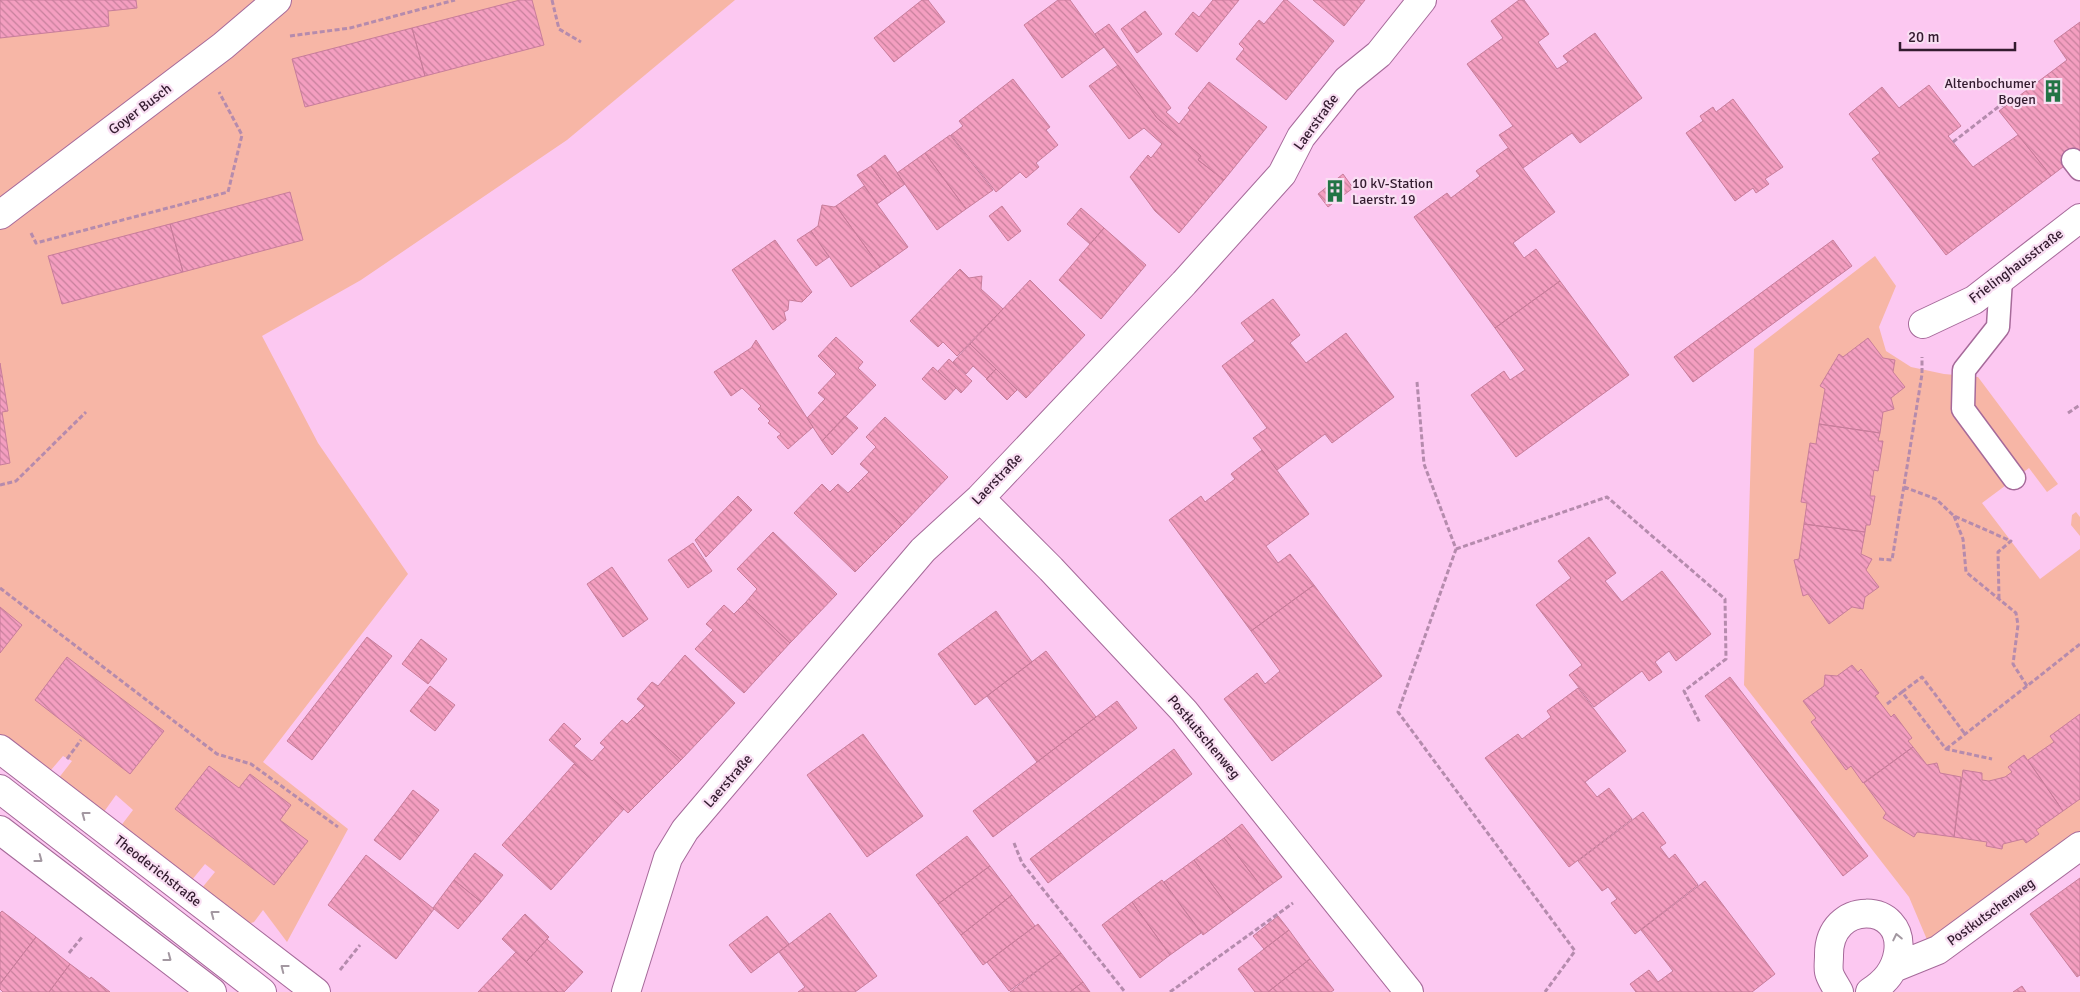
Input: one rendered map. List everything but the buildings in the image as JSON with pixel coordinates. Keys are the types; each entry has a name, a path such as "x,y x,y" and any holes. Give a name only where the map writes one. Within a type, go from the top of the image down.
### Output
{"street":[{"name":"Laerstraße","path":"626,992 668,858 686,830 923,550 980,498 1184,283 1276,182 1301,137 1347,80 1380,54 1422,0"},
{"name":"Goyer Busch","path":"8,209 203,61 268,8"},
{"name":"Frielinghausstraße","path":"1923,324 1974,300 2080,218"},
{"name":"Postkutschenweg","path":"980,498 1051,568 1184,711 1409,992"},
{"name":"Theoderichstraße","path":"0,749 316,992"},
{"path":"0,789 262,992"},
{"path":"0,830 212,992"},
{"name":"Postkutschenweg","path":"1896,966 1938,950 2080,846"},
{"path":"1839,992 1829,972 1828,946 1834,929 1847,918 1867,914 1884,917 1895,928 1899,946 1896,966 1881,985 1870,992"},
{"path":"217,992 234,970"}],"lane":[{"path":"2001,278 1998,327 1964,370 1963,409 2014,478"}],"path":[{"path":"268,8 288,36 350,28 455,0"},
{"path":"552,0 559,29 581,42"},
{"path":"8,209 36,243 228,192 242,135 203,61"},
{"path":"1952,142 2002,104 2004,107"},
{"path":"1879,559 1892,560 1922,374 1923,324"},
{"path":"1417,382 1424,464 1456,549 1398,712 1575,951 1545,992"},
{"path":"2068,413 2080,405"},
{"path":"0,485 16,481 86,412"},
{"path":"1904,487 1936,499 1954,516 2011,541 1998,552 1998,598"},
{"path":"1456,549 1607,497 1725,599 1726,659 1684,691 1700,723"},
{"path":"1954,516 1963,538 1966,572 2016,613 2018,625 2013,664 2027,686"},
{"path":"0,588 217,754 251,764 338,827"},
{"path":"1946,749 2080,644"},
{"path":"1887,704 1922,677 1965,734"},
{"path":"1902,692 1946,749 1992,759"},
{"path":"71,753 81,740"},
{"path":"1014,843 1022,863 1125,992"},
{"path":"1170,992 1320,882"},
{"path":"69,953 85,934"}],"shaded area":[{"path":"0,0 735,0 567,140 361,280 262,336 318,443 408,574 263,762 348,829 287,942 263,910 254,922 240,927 197,894 215,872 205,864 187,886 120,827 133,810 116,795 101,816 54,784 72,761 63,756 45,777 0,742"},
{"path":"1875,256 1896,286 1879,327 1886,351 1911,367 1944,374 1978,377 2058,484 2047,492 2029,468 1982,503 2040,579 2080,549 2080,831 1928,942 1909,897 1744,685 1754,349"},
{"path":"2076,512 2080,517 2080,536 2071,525 2072,515"}],"place":[{"name":"Altenbochumer Bogen","path":"2053,91"},
{"name":"10 kV-Station Laerstr. 19","path":"1335,191"}]}
